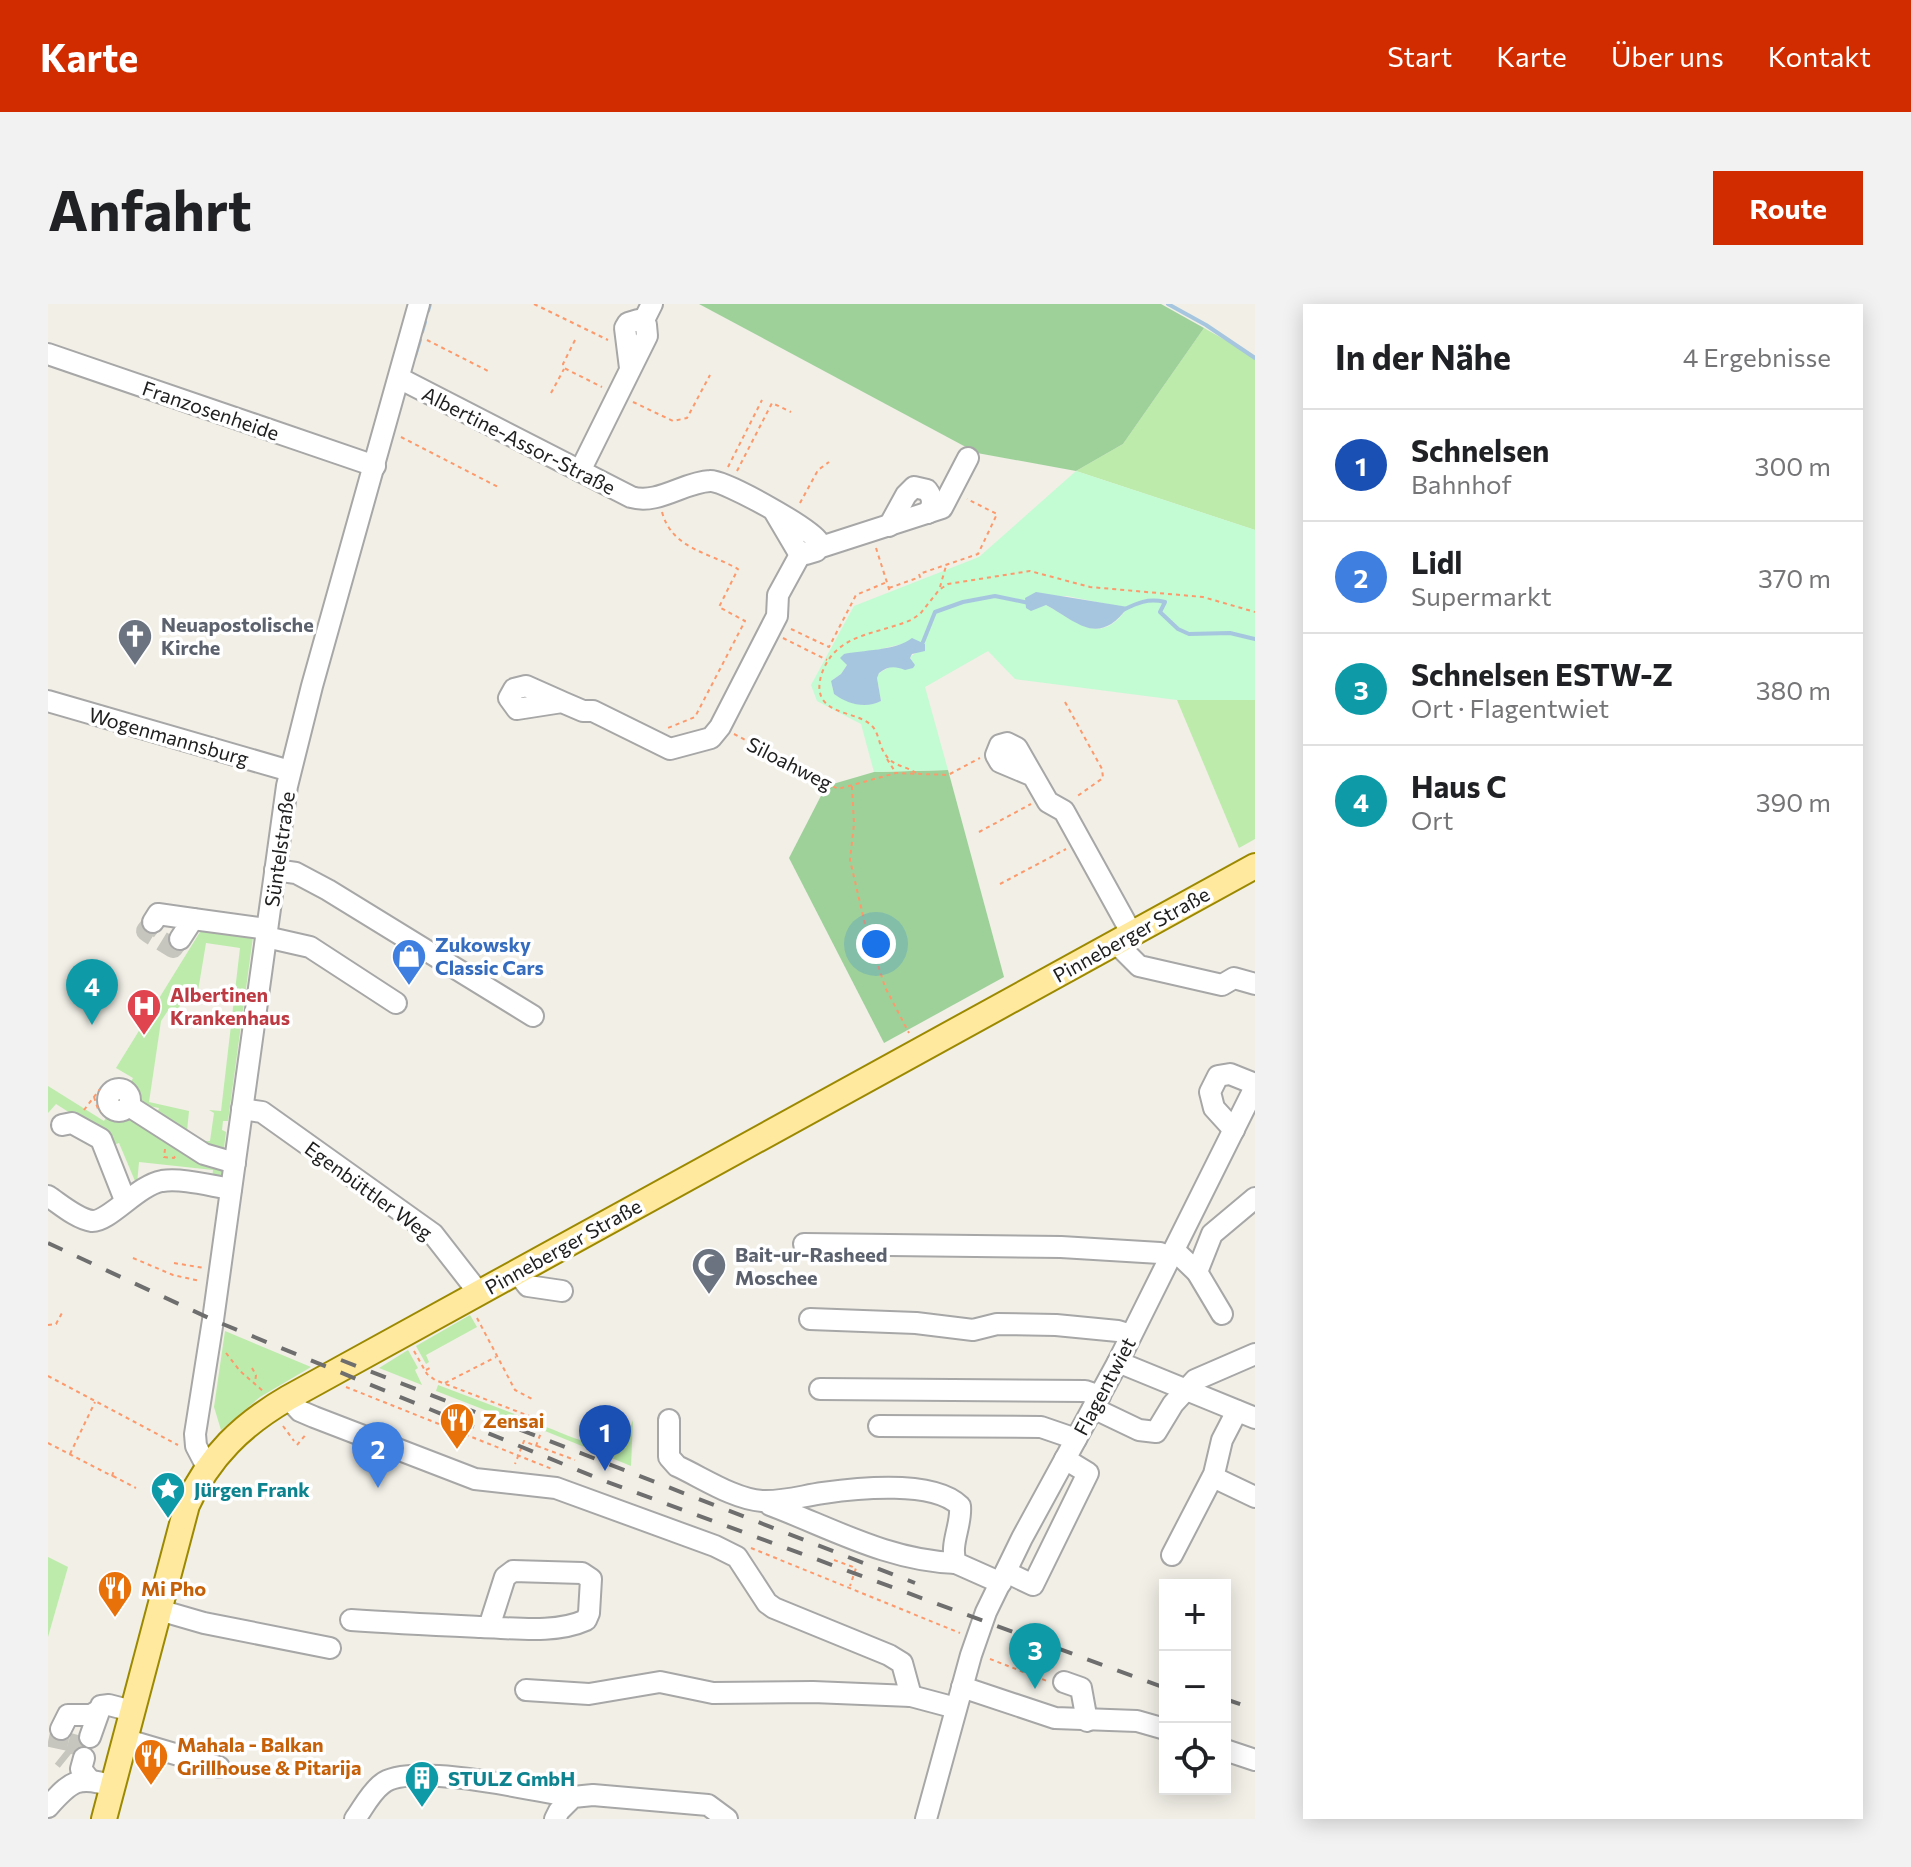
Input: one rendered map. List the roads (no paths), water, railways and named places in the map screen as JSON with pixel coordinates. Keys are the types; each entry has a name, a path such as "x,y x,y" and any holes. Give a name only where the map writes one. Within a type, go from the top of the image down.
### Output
{"main road":[{"name":"Pinneberger Straße","path":"108,1801 184,1515 214,1458 244,1427 283,1401 1255,866"},
{"path":"93,1819 108,1801"}],"street":[{"name":"Süntelstraße","path":"214,1458 195,1441 290,771 419,304"},
{"path":"580,471 618,394 628,359 647,336 647,313"},
{"name":"Franzosenheide","path":"48,354 375,466"},
{"name":"Albertine-Assor-Straße","path":"399,378 635,498 658,496 715,481 774,511 810,550"},
{"path":"562,702 604,715 670,749 711,738 720,727 772,626 778,613 778,595 810,550 945,506 968,458"},
{"path":"880,529 914,487 927,490 932,497 933,504 928,513"},
{"name":"Wogenmannsburg","path":"48,701 290,771"},
{"path":"998,748 1004,743 1015,746 1050,804 1064,811 1139,966 1222,985 1234,978 1255,984"},
{"path":"275,870 296,873 328,890 533,1016"},
{"path":"153,922 158,914 193,919 267,933 310,947 327,955 396,1003"},
{"path":"180,939 193,919"},
{"path":"1234,1130 1214,1108 1210,1092 1218,1076 1230,1074 1255,1086"},
{"name":"Flagentwiet","path":"926,1819 976,1639 1003,1578 1118,1362 1255,1086"},
{"path":"129,1106 204,1154 235,1163"},
{"name":"Egenbüttler Weg","path":"242,1109 262,1112 433,1234 473,1296"},
{"path":"68,1124 101,1139 125,1200"},
{"path":"48,1196 92,1221 104,1217 153,1184 167,1181 231,1189"},
{"path":"1197,1272 1212,1234 1255,1198"},
{"path":"804,1244 1061,1247 1172,1253 1197,1272 1222,1314"},
{"path":"517,1272 528,1286 562,1291"},
{"path":"810,1319 916,1323 973,1330 997,1324 1056,1325 1131,1335"},
{"path":"820,1389 1085,1391 1096,1402 1139,1430 1156,1432 1173,1404 1200,1376 1255,1354"},
{"path":"1118,1362 1246,1414 1222,1440 1213,1477 1172,1555"},
{"path":"283,1401 314,1417 475,1479 556,1488 715,1546 737,1557 767,1603 774,1608 902,1663 911,1696"},
{"path":"669,1420 669,1457 677,1466 884,1552 956,1563 1033,1585 1088,1473 1065,1459"},
{"path":"879,1426 1041,1427 1076,1439"},
{"path":"1213,1477 1255,1497"},
{"path":"759,1501 785,1501 822,1493 857,1491 907,1489 937,1493 960,1506 961,1519 952,1553 956,1563"},
{"path":"351,1620 489,1627 531,1628 574,1625 586,1620 589,1613 591,1579 582,1573 513,1571 505,1577 489,1627"},
{"path":"159,1610 204,1623 330,1648"},
{"path":"526,1690 589,1694 660,1682 713,1693 813,1692 911,1696 956,1708"},
{"path":"1064,1682 1081,1688 1087,1721"},
{"path":"962,1687 1055,1718 1137,1721 1159,1727"},
{"path":"80,1725 105,1705 132,1711"},
{"path":"124,1739 219,1767"},
{"path":"1231,1752 1255,1760"},
{"path":"48,1807 77,1780 78,1764 108,1801"},
{"path":"355,1819 382,1783 410,1775 442,1776 573,1797 593,1795 708,1805 727,1819"},
{"path":"555,1819 573,1797"}],"water":[{"path":"1036,592 1128,607 1107,626 1088,628 1046,605 1031,611 1026,608 1025,598"},
{"path":"912,638 925,644 925,651 912,654 913,668 892,667 879,673 881,701 869,705 857,704 834,694 831,681 847,665 840,658 844,654 888,648"}],"waterway":[{"path":"428,311 430,304"},
{"path":"1168,304 1255,358"},
{"path":"422,332 425,322"},
{"path":"415,356 420,340"},
{"path":"923,642 935,612 963,602 995,596 1029,603"},
{"path":"1123,610 1143,602 1165,602 1160,612 1178,629 1189,634 1230,633 1255,639"}],"tunnel":[{"path":"153,922 146,931 150,934 173,948 180,939"},
{"path":"61,1729 56,1752 66,1760"},
{"path":"75,1755 81,1734"}],"railway":[{"path":"48,1243 213,1320 602,1480 1159,1686"},
{"path":"341,1360 915,1583"},
{"path":"1231,1701 1255,1709"}],"place":[{"name":"Neuapostolische Kirche","path":"135,667"},
{"name":"Zukowsky Classic Cars","path":"409,987"},
{"name":"Haus C","path":"92,1025"},
{"name":"Albertinen Krankenhaus","path":"144,1037"},
{"name":"Bait-ur-Rasheed Moschee","path":"709,1296"},
{"name":"Zensai","path":"457,1451"},
{"name":"Schnelsen","path":"605,1471"},
{"name":"Lidl","path":"378,1488"},
{"name":"Jürgen Frank","path":"168,1520"},
{"name":"Mi Pho","path":"115,1619"},
{"name":"Schnelsen ESTW-Z","path":"1035,1689"},
{"name":"Mahala - Balkan Grillhouse & Pitarija","path":"151,1787"},
{"name":"STULZ GmbH","path":"422,1809"}]}
